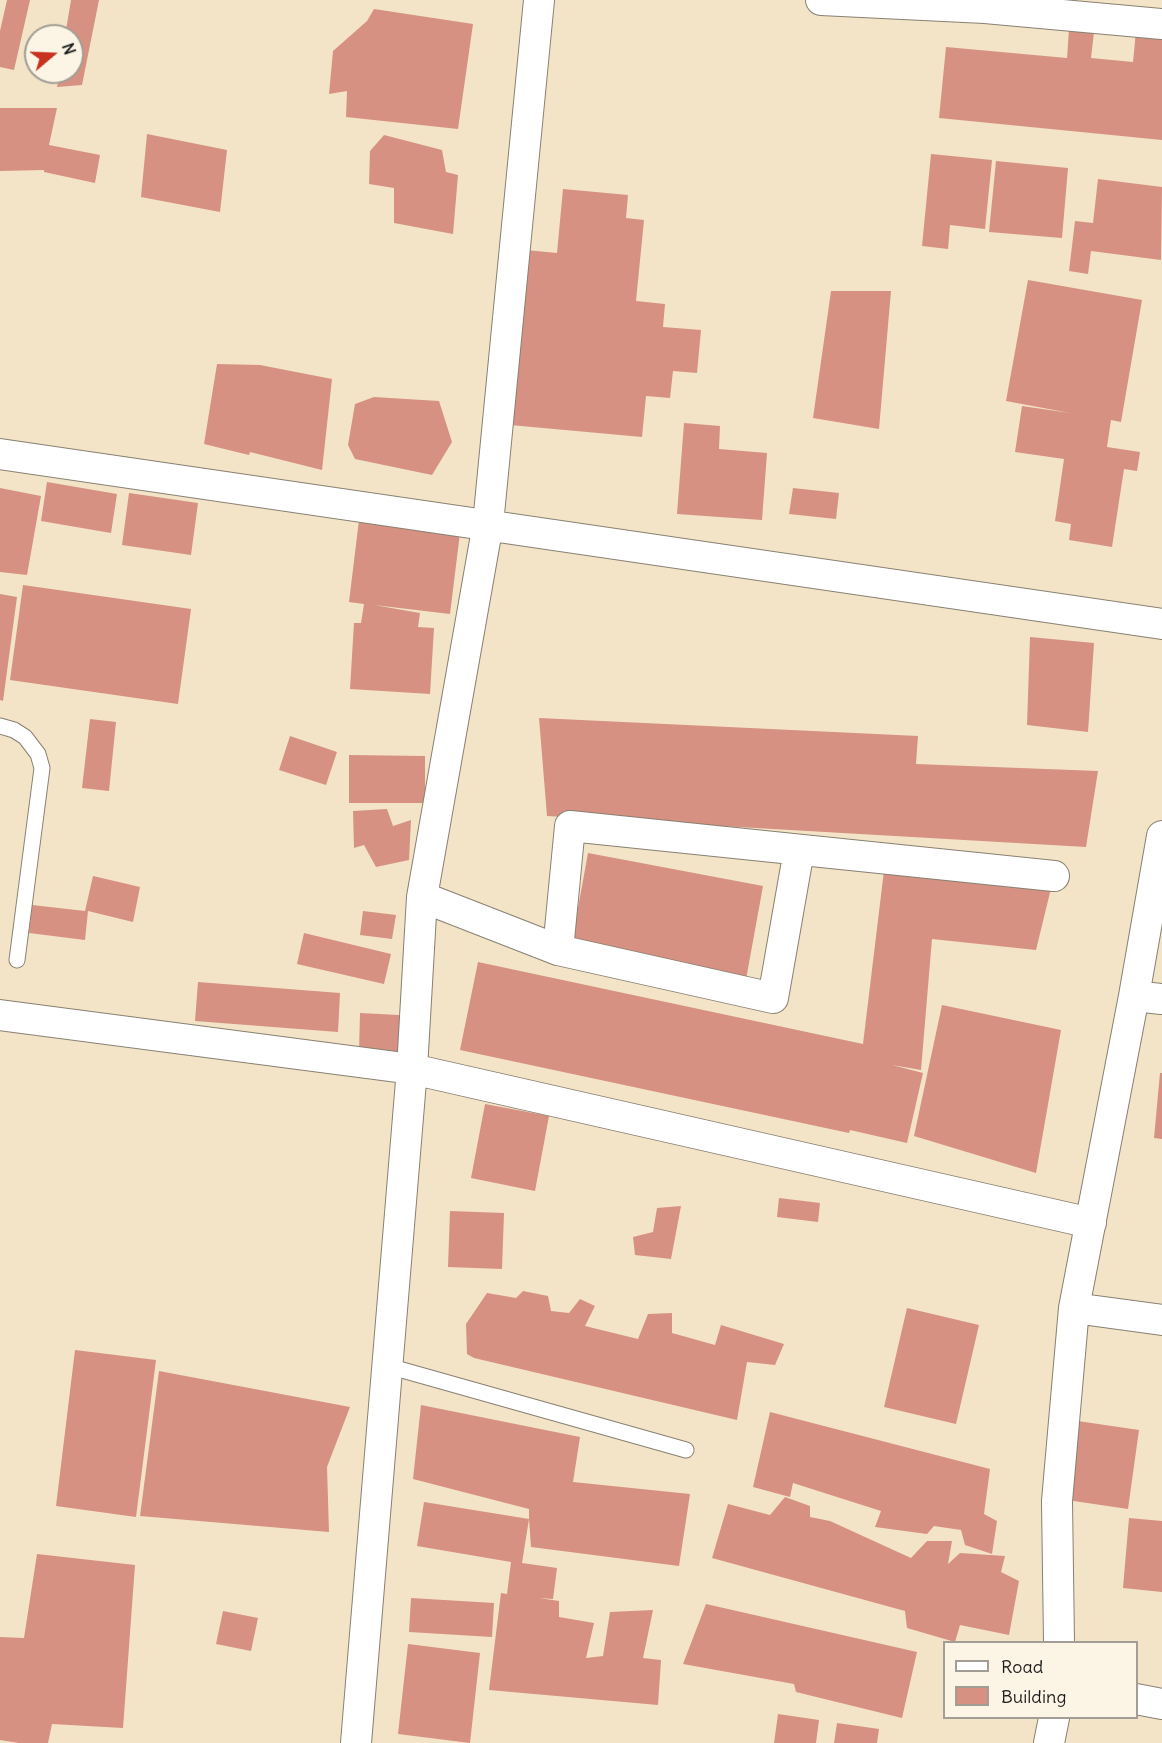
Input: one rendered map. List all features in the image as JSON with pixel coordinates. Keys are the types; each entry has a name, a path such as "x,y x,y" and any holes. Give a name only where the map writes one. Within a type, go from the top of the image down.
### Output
{"street":[{"path":"356,1743 412,1069 422,897 488,524 537,0 543,0"},
{"path":"822,0 985,8 1162,24"},
{"path":"0,454 1162,624"},
{"path":"558,950 570,826 1054,876"},
{"path":"1059,1641 1057,1500 1074,1308 1091,1223 1148,998 1162,836"},
{"path":"422,897 558,950 773,998 799,850"},
{"path":"0,1015 412,1069 1091,1223"},
{"path":"1074,1308 1162,1320"},
{"path":"1138,1699 1162,1704"},
{"path":"1049,1743 1054,1719"}],"lane":[{"path":"0,726 14,730 25,737 38,754 42,768 17,960"},
{"path":"388,1366 686,1450"}],"building":[{"path":"7,0 30,0 14,70 0,67 0,31"},
{"path":"71,0 99,0 84,75 84,24 67,24"},
{"path":"374,9 473,24 458,129 346,117 347,91 329,94 333,51 367,21"},
{"path":"1069,29 1094,32 1091,58 1133,62 1136,31 1162,33 1162,140 939,118 946,47 1067,58"},
{"path":"58,84 82,84 82,85 57,87"},
{"path":"0,108 57,108 49,145 100,155 95,183 44,172 44,170 0,171"},
{"path":"147,134 227,150 220,212 141,197"},
{"path":"384,135 442,150 446,172 458,175 453,234 394,223 394,188 369,184 370,151"},
{"path":"931,154 992,160 985,229 950,225 948,249 922,246"},
{"path":"996,161 1068,168 1062,238 989,232"},
{"path":"1098,179 1162,187 1161,260 1091,251 1088,274 1069,271 1075,221 1093,223"},
{"path":"563,189 628,195 626,218 644,220 636,301 665,304 663,327 701,330 697,373 673,371 670,398 646,396 642,437 510,425 526,250 557,253"},
{"path":"1028,280 1142,300 1121,422 1111,420 1107,447 1140,452 1137,471 1124,469 1112,547 1069,540 1071,524 1055,521 1064,459 1015,452 1022,406 1070,413 1006,401"},
{"path":"831,291 891,291 879,429 813,418"},
{"path":"217,364 260,365 332,379 322,470 250,452 249,455 204,444"},
{"path":"374,397 439,401 452,442 432,475 355,459 348,445 355,404"},
{"path":"684,423 720,426 719,449 767,453 762,520 677,514"},
{"path":"47,482 117,494 111,533 41,521"},
{"path":"0,488 41,496 27,575 0,572"},
{"path":"793,488 839,493 836,519 789,514"},
{"path":"129,493 198,503 191,555 122,545"},
{"path":"359,520 460,533 450,614 374,605 420,613 418,627 434,628 430,694 350,689 354,623 361,623 364,604 349,602"},
{"path":"23,585 191,609 178,704 10,680"},
{"path":"0,594 17,597 3,701 0,700"},
{"path":"1030,637 1094,643 1088,732 1027,725"},
{"path":"539,718 918,736 916,764 1098,771 1086,847 547,816"},
{"path":"90,719 116,722 109,791 82,788"},
{"path":"290,736 337,752 326,785 279,770"},
{"path":"349,755 425,756 425,803 349,803"},
{"path":"387,809 393,826 411,820 409,860 376,867 364,845 354,848 353,811"},
{"path":"588,853 763,886 745,985 570,952"},
{"path":"886,854 1054,876 1036,950 932,939 921,1070 892,1065 923,1073 907,1143 850,1130 849,1133 460,1050 478,962 863,1044"},
{"path":"93,876 140,887 133,922 88,911 85,940 29,933 32,905 85,911"},
{"path":"363,911 396,915 392,939 360,935"},
{"path":"304,933 391,954 384,984 297,964"},
{"path":"198,982 340,993 338,1032 195,1021"},
{"path":"942,1005 1061,1030 1036,1173 914,1136"},
{"path":"360,1013 399,1015 399,1053 359,1052"},
{"path":"1160,1073 1162,1073 1162,1139 1154,1138"},
{"path":"485,1104 549,1116 535,1191 471,1178"},
{"path":"779,1198 820,1203 818,1222 777,1217"},
{"path":"681,1206 671,1259 635,1255 633,1237 653,1232 657,1208"},
{"path":"450,1211 504,1213 502,1269 448,1267"},
{"path":"523,1291 548,1296 551,1311 569,1313 580,1299 595,1306 585,1326 638,1339 648,1314 672,1313 672,1333 715,1345 721,1325 784,1344 775,1365 747,1362 737,1420 474,1358 467,1354 466,1324 487,1293 516,1298"},
{"path":"907,1308 979,1325 956,1424 884,1407"},
{"path":"75,1350 156,1360 136,1517 56,1506"},
{"path":"159,1371 350,1407 327,1467 329,1532 140,1516"},
{"path":"421,1405 580,1437 573,1482 690,1494 679,1566 531,1547 529,1509 413,1479"},
{"path":"770,1412 990,1469 984,1514 997,1521 992,1554 965,1545 961,1530 934,1526 927,1534 875,1527 881,1511 793,1483 790,1497 753,1487"},
{"path":"1071,1420 1139,1430 1128,1509 1060,1499"},
{"path":"785,1497 810,1506 810,1517 830,1521 911,1558 927,1541 952,1541 948,1564 960,1553 1005,1556 1001,1572 1019,1581 1009,1635 960,1625 955,1641 952,1641 907,1628 905,1611 712,1558 728,1504 770,1515"},
{"path":"424,1502 529,1519 522,1563 557,1568 553,1599 539,1598 559,1601 559,1617 594,1623 586,1658 603,1656 610,1612 653,1610 643,1658 661,1660 658,1705 489,1690 501,1593 507,1594 511,1562 417,1546"},
{"path":"1129,1518 1162,1521 1162,1592 1123,1588"},
{"path":"37,1554 135,1565 123,1728 52,1724 48,1743 19,1743 0,1740 0,1637 24,1638"},
{"path":"411,1598 494,1603 492,1637 409,1632"},
{"path":"706,1604 917,1652 902,1718 796,1692 794,1684 683,1664"},
{"path":"223,1611 258,1618 251,1651 216,1644"},
{"path":"408,1644 480,1653 470,1743 398,1734"},
{"path":"778,1714 819,1720 816,1743 774,1743"},
{"path":"837,1723 879,1729 877,1743 834,1743"}]}
